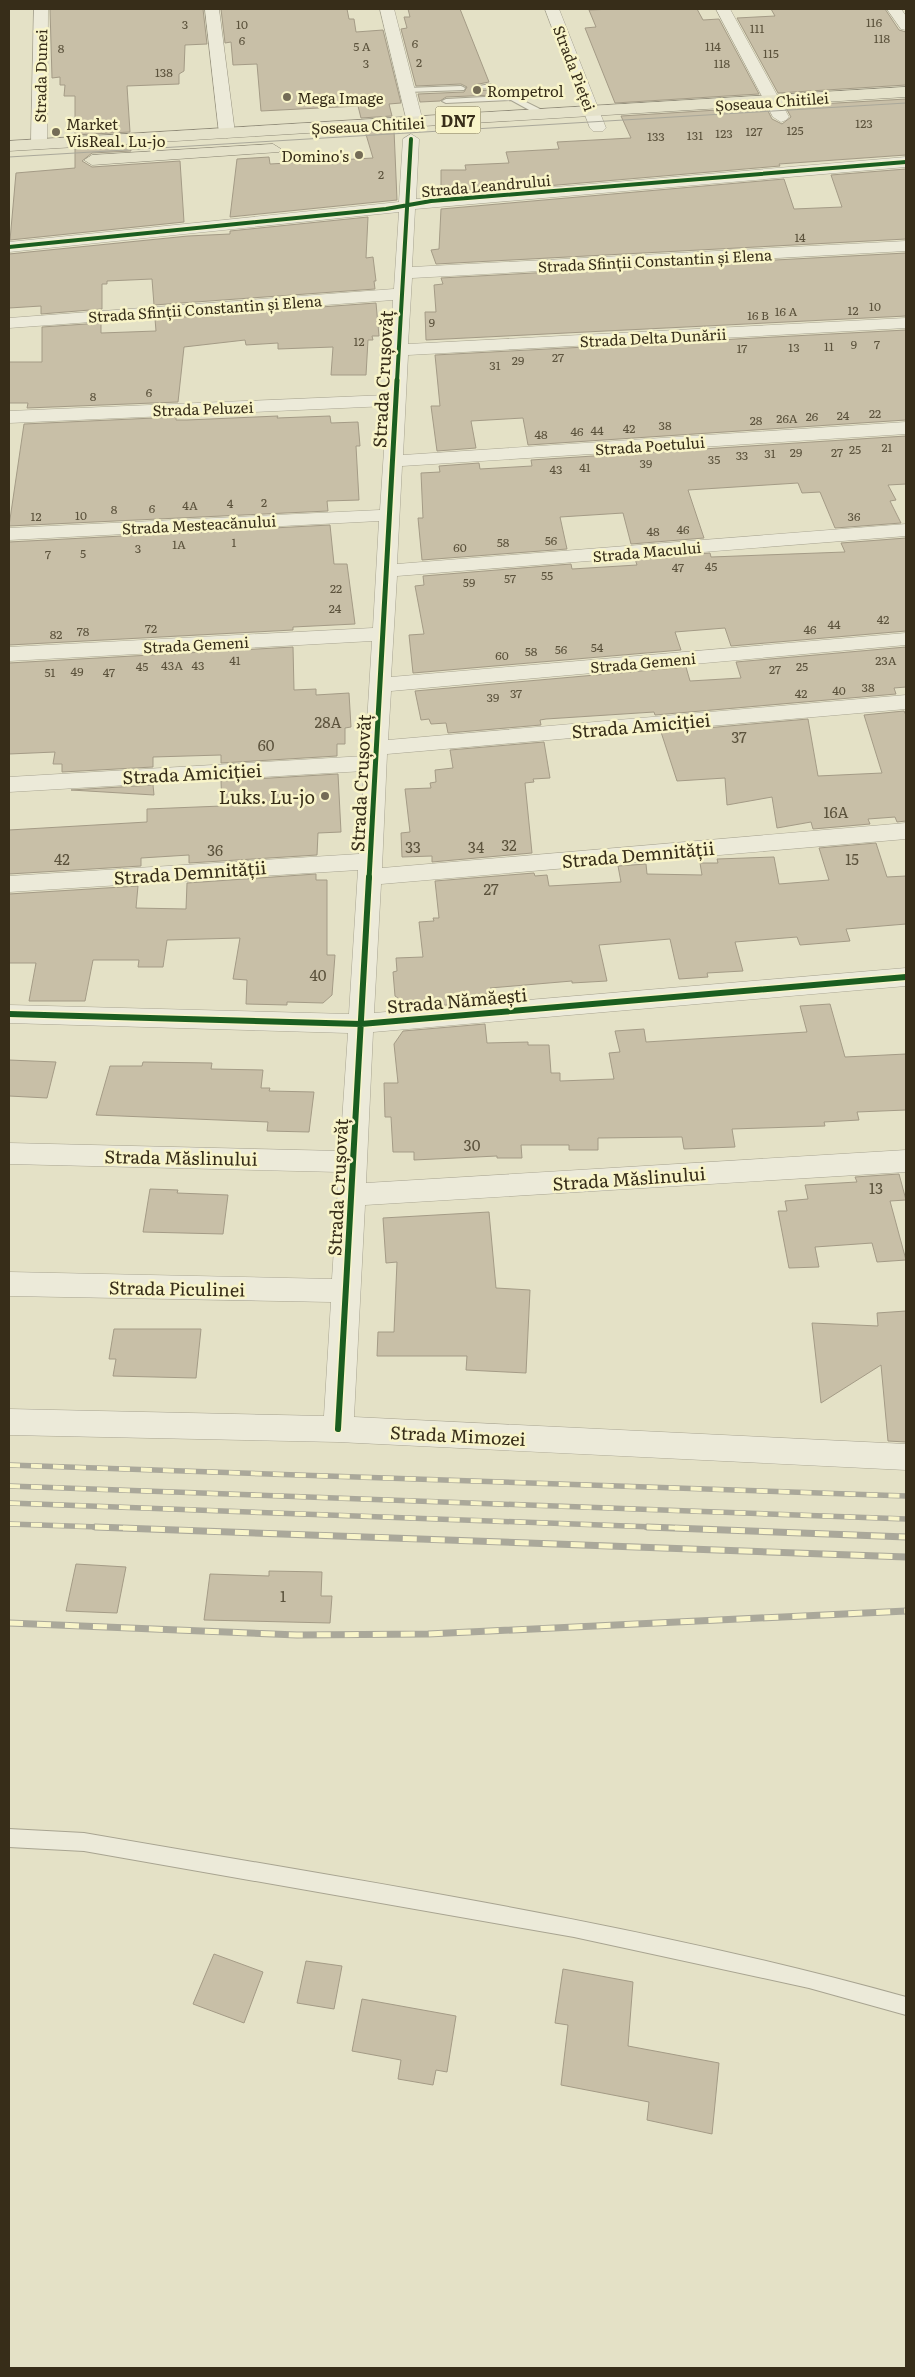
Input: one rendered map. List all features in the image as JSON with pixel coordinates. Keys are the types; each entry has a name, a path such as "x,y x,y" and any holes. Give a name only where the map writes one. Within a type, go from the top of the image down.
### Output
{"main road":[{"name":"Șoseaua Chitilei","path":"9,146 228,132 412,135 545,115 906,92"},
{"name":"Șoseaua Chitilei","path":"762,118 800,116"},
{"path":"578,129 617,127"},
{"path":"74,160 284,148"}],"street":[{"name":"Strada Dunei","path":"39,144 41,9"},
{"path":"212,9 228,132"},
{"name":"Strada Crușovăț","path":"338,1429 414,90 387,9"},
{"name":"Strada Pieței","path":"552,9 598,128"},
{"path":"723,9 781,117"},
{"path":"894,9 906,26"},
{"name":"Strada Leandrului","path":"9,247 451,200 906,162"},
{"name":"Strada Sfinții Constantin și Elena","path":"9,323 403,284 906,246"},
{"name":"Strada Delta Dunării","path":"399,350 906,323"},
{"name":"Strada Peluzei","path":"9,416 396,400"},
{"name":"Strada Poetului","path":"393,461 906,428"},
{"name":"Strada Mesteacănului","path":"9,534 390,515"},
{"name":"Strada Macului","path":"387,571 906,530"},
{"name":"Strada Gemeni","path":"9,654 383,634"},
{"name":"Strada Gemeni","path":"380,685 906,639"},
{"name":"Strada Amiciției","path":"9,784 376,756 906,702"},
{"name":"Strada Demnității","path":"9,884 370,869 906,831"},
{"name":"Strada Nămăești","path":"9,1014 361,1024 906,978"},
{"name":"Strada Măslinului","path":"9,1153 354,1162"},
{"name":"Strada Măslinului","path":"351,1195 906,1161"},
{"name":"Strada Piculinei","path":"9,1284 346,1291"},
{"name":"Strada Mimozei","path":"9,1422 338,1429 906,1457"}],"lane":[{"path":"478,87 490,86 545,115"},
{"path":"414,90 461,88"},
{"path":"414,90 432,94"},
{"path":"446,101 513,98"},
{"path":"9,1838 84,1842 574,1928 808,1979 906,2006"}],"building":[{"path":"50,9 203,9 207,44 185,45 184,71 179,74 179,84 127,86 130,132 75,135 75,96 64,96 65,85 60,85 60,77 52,78"},
{"path":"221,9 347,9 349,19 354,19 356,32 383,30 401,103 389,104 392,116 361,118 358,106 261,111 257,64 233,65 231,42 225,43"},
{"path":"408,9 460,9 489,82 474,85 472,88 478,91 489,90 494,95 446,97 440,101 420,102 418,94 464,92 467,87 461,84 416,86 401,29 407,28 404,17 410,17"},
{"path":"697,9 703,20 719,19 759,94 615,103 585,28 596,27 589,10"},
{"path":"771,9 885,9 899,30 906,32 906,85 778,93 737,18 775,16"},
{"path":"906,99 906,155 779,164 780,166 441,195 441,170 466,170 465,165 509,163 506,152 559,149 557,142 631,138 621,116 766,107 772,119 782,124 791,117 785,106"},
{"path":"394,130 397,200 230,217 237,159 269,157 270,164 373,158 365,131"},
{"path":"130,146 131,151 92,153 82,161 92,167 180,161 184,222 10,240 16,173 75,168 75,149"},
{"path":"906,169 906,239 436,264 431,250 439,249 441,209 784,179 794,209 842,207 831,175"},
{"path":"368,217 366,258 373,257 375,289 154,305 152,279 107,281 107,284 102,284 102,309 41,314 41,306 9,308 9,254 188,236 230,234 230,231"},
{"path":"906,253 906,316 426,340 425,312 436,312 434,285 443,284 441,278"},
{"path":"376,303 379,336 372,336 373,340 368,340 366,375 331,375 333,347 278,349 278,343 246,345 245,340 184,347 178,402 27,408 28,403 9,403 9,362 42,362 42,327 101,323 101,333 156,331 155,319"},
{"path":"906,330 906,420 528,445 523,418 471,421 476,448 437,451 431,406 440,406 435,355"},
{"path":"278,416 277,418 330,416 331,423 358,422 360,446 356,446 359,500 327,501 328,511 9,526 24,424 176,417 176,420 187,420"},
{"path":"906,436 906,484 888,485 896,500 890,501 901,523 835,528 820,492 802,493 798,483 688,490 704,538 631,544 623,513 560,517 567,549 422,560 418,518 423,518 421,473 440,472 439,466 479,463 480,469 532,466 531,460"},
{"path":"330,525 334,564 347,564 355,624 293,627 293,630 9,645 9,542"},
{"path":"906,538 906,631 731,646 725,628 675,632 681,650 413,673 409,635 424,634 415,586 424,585 423,576 571,564 572,569 637,565 635,559 710,553 711,557 845,552 841,543"},
{"path":"293,647 294,690 316,689 316,695 349,693 351,727 345,728 345,744 337,744 337,756 221,763 221,755 153,757 153,767 62,772 62,764 53,764 55,752 9,754 9,663"},
{"path":"906,647 906,687 894,688 896,694 655,715 654,712 546,719 540,720 541,725 448,733 446,723 431,724 429,719 421,720 415,691 686,667 690,681 741,678 736,662"},
{"path":"904,711 906,715 906,821 897,822 895,817 868,819 870,824 813,829 811,822 777,828 772,797 727,805 725,778 677,781 661,732 808,719 818,776 882,773 864,715"},
{"path":"544,742 550,778 533,779 534,782 525,783 532,853 432,862 432,856 402,857 401,833 410,832 405,789 431,788 430,783 436,782 435,770 453,768 450,750"},
{"path":"338,774 341,832 318,833 317,855 189,863 189,855 141,858 141,866 9,874 9,830 147,822 147,809 222,806 221,781"},
{"path":"153,785 154,795 71,790"},
{"path":"876,843 887,877 906,876 906,924 846,929 850,941 800,945 797,937 735,942 743,971 707,973 708,977 679,979 670,939 599,945 607,981 572,983 572,981 490,988 491,994 481,994 482,1002 412,1008 395,996 393,972 397,971 396,958 423,957 419,922 434,921 433,918 439,918 435,881 534,873 535,876 547,875 549,886 621,882 618,866 646,864 647,874 702,875 700,863 718,863 717,859 774,857 779,884 829,880 819,848"},
{"path":"316,874 316,880 327,880 327,955 335,955 332,995 323,1003 287,1002 287,1005 246,1004 247,980 233,979 240,938 167,940 163,967 138,967 139,960 93,960 85,1001 29,1001 36,963 9,963 9,894 138,886 136,908 186,909 187,883"},
{"path":"830,1004 845,1057 906,1054 906,1110 857,1112 859,1120 824,1122 825,1126 732,1129 735,1147 684,1149 682,1137 598,1138 598,1150 569,1150 569,1145 521,1145 522,1158 497,1158 497,1156 414,1160 414,1152 393,1152 391,1117 385,1117 384,1083 398,1083 394,1044 403,1031 485,1024 487,1043 528,1042 528,1045 549,1045 551,1073 560,1073 560,1081 614,1079 609,1053 620,1052 615,1031 644,1029 646,1042 807,1032 800,1006"},
{"path":"9,1060 56,1062 47,1098 9,1096"},
{"path":"143,1062 212,1063 211,1069 263,1070 261,1088 270,1088 269,1091 314,1092 309,1132 267,1131 268,1122 96,1115 110,1066 142,1066"},
{"path":"899,1174 906,1200 890,1201 906,1260 877,1262 872,1243 815,1247 819,1267 789,1268 778,1211 787,1211 785,1201 808,1199 805,1185 857,1182 855,1177"},
{"path":"150,1189 178,1190 177,1193 228,1195 223,1234 143,1232"},
{"path":"489,1212 496,1288 530,1290 526,1373 466,1370 467,1356 377,1356 378,1332 394,1332 397,1262 386,1263 383,1218"},
{"path":"906,1311 906,1442 888,1441 881,1365 821,1403 812,1323 878,1326 877,1313"},
{"path":"114,1329 201,1329 196,1378 113,1376 116,1359 109,1359"},
{"path":"76,1564 126,1567 117,1613 66,1611"},
{"path":"269,1571 322,1572 321,1596 332,1596 330,1623 204,1620 210,1574 269,1576"},
{"path":"214,1954 263,1972 244,2023 193,2004"},
{"path":"306,1961 342,1966 334,2009 297,2003"},
{"path":"563,1969 633,1982 628,2046 719,2063 712,2134 647,2120 649,2102 561,2085 568,2025 555,2023"},
{"path":"362,1999 456,2016 447,2072 436,2070 433,2085 398,2079 401,2060 352,2051"}],"tram line":[{"path":"9,157 906,103"}],"railway":[{"path":"9,1465 906,1496"},
{"path":"9,1486 906,1519"},
{"path":"9,1503 680,1528"},
{"path":"9,1524 129,1528"},
{"path":"95,1527 906,1557"},
{"path":"647,1527 906,1537"},
{"path":"9,1623 297,1635 428,1634 906,1611"}],"cycle path":[{"path":"338,1429 411,139"},
{"path":"9,247 386,209 431,201 906,162"},
{"path":"9,1014 361,1024 906,977"}],"place":[{"name":"Rompetrol","path":"477,90"},
{"name":"Mega Image","path":"287,97"},
{"name":"Market VisReal. Lu-jo","path":"56,132"},
{"name":"Domino's","path":"359,155"},
{"name":"Luks. Lu-jo","path":"325,796"}]}
